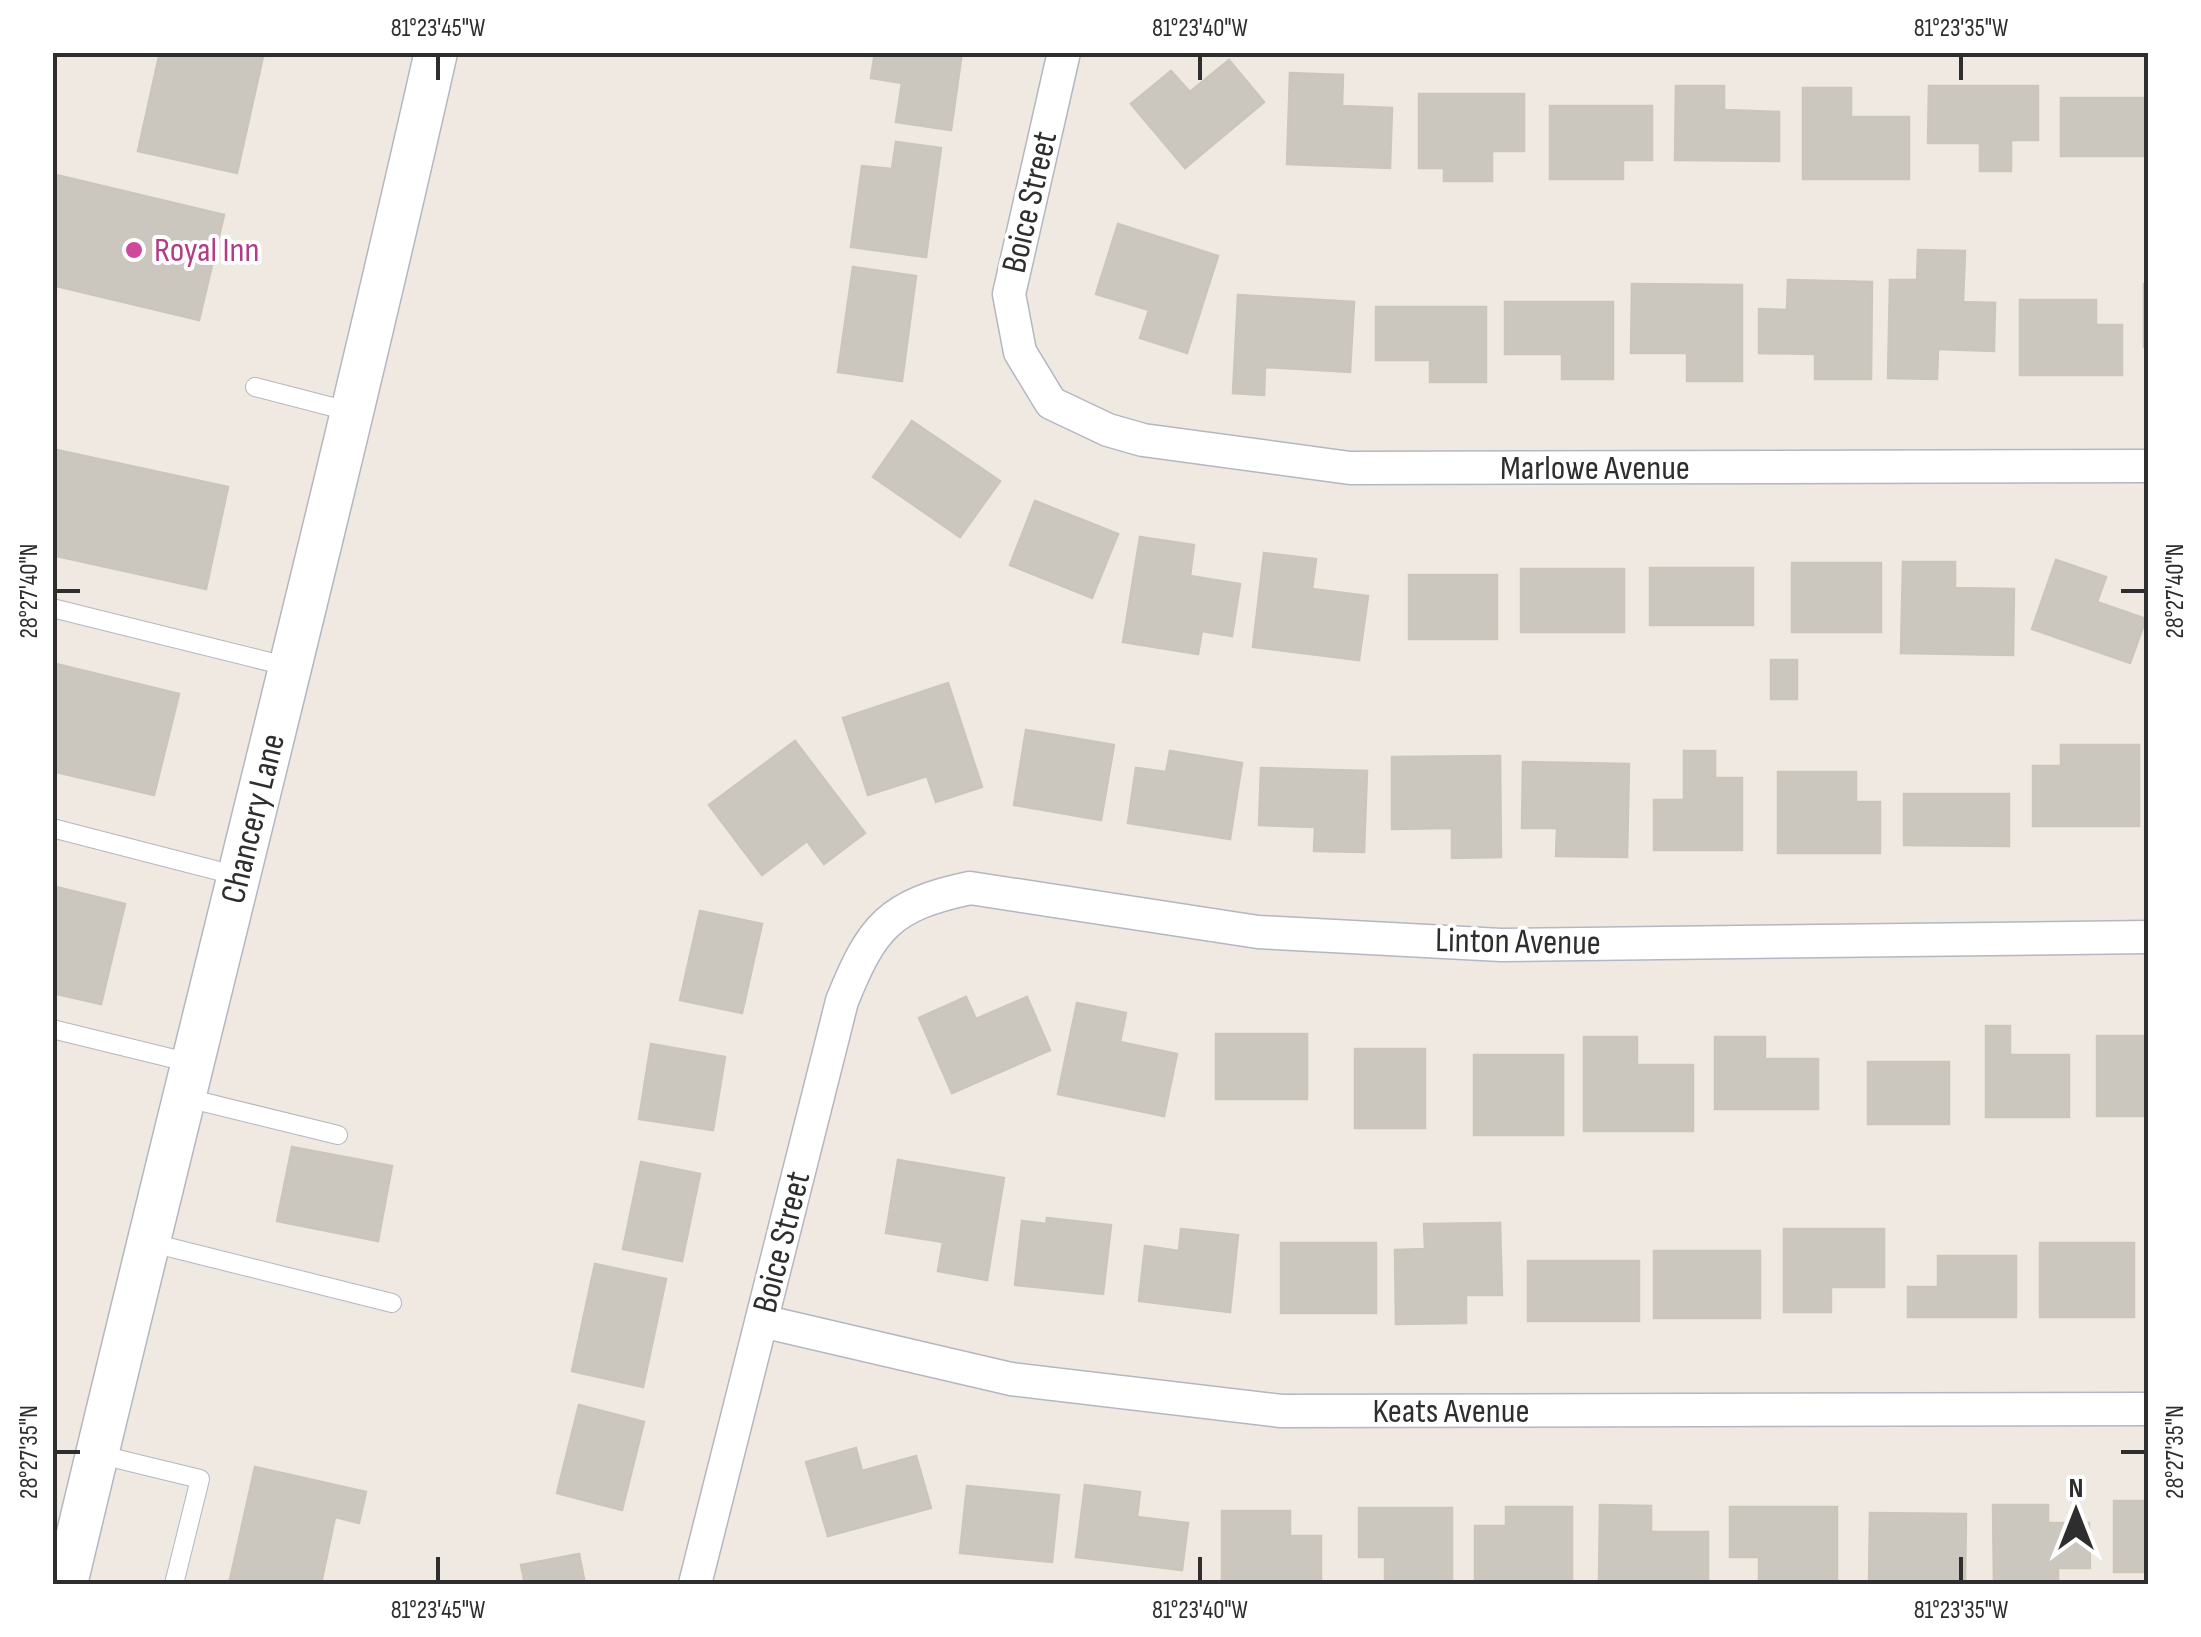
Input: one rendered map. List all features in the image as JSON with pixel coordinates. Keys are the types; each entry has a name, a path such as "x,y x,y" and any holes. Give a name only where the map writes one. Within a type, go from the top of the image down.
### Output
{"street":[{"name":"Chancery Lane","path":"66,1584 186,1080 354,413 436,52"},
{"name":"Boice Street","path":"1051,403 1020,352 1009,294 1064,52"},
{"name":"Marlowe Avenue","path":"1051,403 1108,430 1143,440 1350,468 2148,466"},
{"name":"Linton Avenue","path":"896,913 931,896 970,888 1258,932 1502,945 2148,937"},
{"name":"Boice Street","path":"695,1584 842,1001 864,946 896,913"},
{"name":"Keats Avenue","path":"762,1321 1011,1378 1281,1412 2148,1409"}],"lane":[{"path":"255,387 354,413"},
{"path":"52,608 292,667"},
{"path":"52,828 238,876"},
{"path":"52,1029 338,1135"},
{"path":"147,1242 392,1303"},
{"path":"97,1454 200,1479 174,1584"}],"building":[{"name":"Royal Inn","path":"160,52 264,52 237,173 138,151"},
{"path":"875,52 962,52 951,130 896,122 902,83 871,78"},
{"path":"1229,60 1264,102 1185,168 1131,104 1171,71 1190,92"},
{"path":"1290,73 1343,75 1342,106 1392,108 1390,168 1287,164"},
{"path":"1676,86 1724,86 1724,110 1779,112 1779,161 1675,160"},
{"path":"1929,86 2038,86 2038,140 2011,140 2011,171 1980,171 1980,143 1928,143"},
{"path":"1803,88 1851,88 1851,117 1909,117 1909,179 1803,179"},
{"path":"1419,94 1524,94 1524,151 1492,151 1492,181 1444,181 1444,168 1419,168"},
{"path":"2061,98 2148,98 2148,156 2061,156"},
{"path":"1550,106 1652,106 1652,160 1623,160 1623,179 1550,179"},
{"path":"896,142 941,148 926,257 851,247 862,166 892,169"},
{"name":"Royal Inn","path":"52,174 224,215 199,320 52,285"},
{"path":"1118,224 1218,256 1187,353 1140,338 1149,310 1096,294"},
{"path":"1918,250 1965,251 1963,302 1995,303 1994,351 1938,349 1937,379 1888,378 1890,280 1917,280"},
{"path":"853,267 916,276 902,381 838,372"},
{"path":"1788,280 1872,282 1871,379 1815,379 1815,354 1759,353 1759,309 1787,310"},
{"path":"1632,284 1742,285 1742,381 1687,381 1687,353 1631,353"},
{"path":"2144,284 2148,284 2148,347 2144,347"},
{"path":"1238,295 1354,302 1350,372 1265,367 1264,395 1233,393"},
{"path":"2020,300 2096,300 2096,325 2122,325 2122,375 2020,375"},
{"path":"1505,302 1613,302 1613,379 1562,379 1562,354 1505,354"},
{"path":"1376,307 1486,307 1486,382 1430,382 1430,360 1376,360"},
{"path":"912,421 1000,481 960,537 873,477"},
{"path":"52,449 228,487 206,589 52,555"},
{"path":"1035,501 1118,534 1092,598 1010,565"},
{"path":"1140,537 1194,545 1190,576 1240,584 1232,636 1202,631 1198,654 1123,642"},
{"path":"1264,553 1316,559 1312,589 1368,596 1359,660 1253,647"},
{"path":"2056,560 2106,577 2097,602 2146,619 2130,663 2032,629"},
{"path":"1903,562 1955,562 1955,588 2014,589 2013,655 1901,653"},
{"path":"1792,563 1881,563 1881,632 1792,632"},
{"path":"1650,568 1753,568 1753,625 1650,625"},
{"path":"1521,569 1624,569 1624,632 1521,632"},
{"path":"1409,575 1497,575 1497,639 1409,639"},
{"path":"1771,660 1797,660 1797,699 1771,699"},
{"path":"52,663 179,694 154,795 52,771"},
{"path":"948,683 982,787 936,802 927,776 868,795 843,718"},
{"path":"1026,730 1114,745 1101,820 1014,805"},
{"path":"795,741 865,833 824,864 807,841 762,875 709,805"},
{"path":"2061,745 2139,745 2139,826 2033,826 2033,766 2061,766"},
{"path":"1170,751 1242,763 1230,839 1128,823 1136,768 1166,772"},
{"path":"1684,751 1715,751 1715,778 1742,778 1742,850 1654,850 1654,800 1684,800"},
{"path":"1500,756 1501,857 1452,858 1452,828 1392,829 1392,757"},
{"path":"1523,762 1629,764 1627,857 1556,856 1557,828 1522,828"},
{"path":"1261,768 1367,771 1364,852 1314,851 1315,827 1259,825"},
{"path":"1778,772 1856,772 1856,802 1880,802 1880,853 1778,853"},
{"path":"1904,794 2009,794 2009,846 1904,845"},
{"path":"52,886 125,904 101,1004 52,993"},
{"path":"700,911 762,924 742,1013 680,1000"},
{"path":"966,997 976,1019 1027,997 1050,1050 952,1093 919,1018"},
{"path":"1077,1003 1126,1013 1120,1042 1177,1054 1164,1116 1058,1094"},
{"path":"1986,1026 2010,1026 2010,1055 2069,1055 2069,1117 1986,1117"},
{"path":"1216,1034 1307,1034 1307,1099 1216,1099"},
{"path":"2097,1036 2148,1036 2148,1116 2097,1116"},
{"path":"1584,1037 1637,1037 1637,1065 1693,1065 1693,1131 1584,1131"},
{"path":"1715,1037 1765,1037 1765,1059 1818,1059 1818,1109 1715,1109"},
{"path":"651,1044 725,1057 713,1130 639,1119"},
{"path":"1355,1049 1425,1049 1425,1128 1355,1128"},
{"path":"1474,1055 1563,1055 1563,1135 1474,1135"},
{"path":"1868,1062 1949,1062 1949,1124 1868,1124"},
{"path":"292,1147 392,1166 378,1241 277,1221"},
{"path":"898,1160 1004,1178 987,1280 938,1271 943,1242 886,1233"},
{"path":"641,1162 700,1174 682,1261 623,1249"},
{"path":"1047,1218 1111,1225 1103,1294 1015,1285 1022,1221 1046,1224"},
{"path":"1500,1223 1502,1295 1466,1295 1466,1323 1396,1324 1395,1250 1425,1249 1424,1224"},
{"path":"1181,1229 1238,1235 1230,1312 1139,1301 1145,1246 1179,1251"},
{"path":"1784,1229 1884,1229 1884,1287 1831,1287 1831,1312 1784,1312"},
{"path":"1281,1243 1376,1243 1376,1313 1281,1313"},
{"path":"2040,1243 2134,1243 2134,1317 2040,1317"},
{"path":"1654,1251 1760,1251 1760,1318 1654,1318"},
{"path":"1938,1256 2016,1256 2016,1317 1908,1317 1908,1287 1938,1287"},
{"path":"1528,1261 1639,1261 1639,1321 1528,1321"},
{"path":"595,1264 666,1279 643,1387 572,1371"},
{"path":"579,1405 644,1422 622,1510 557,1493"},
{"path":"856,1448 862,1471 916,1456 931,1508 828,1536 806,1462"},
{"path":"255,1467 366,1492 359,1523 335,1517 321,1584 229,1584"},
{"path":"1085,1485 1140,1492 1137,1517 1188,1523 1182,1570 1076,1557"},
{"path":"967,1486 1059,1495 1052,1562 960,1553"},
{"path":"2114,1501 2148,1501 2148,1572 2114,1572"},
{"path":"1600,1505 1651,1506 1651,1532 1708,1532 1708,1584 1599,1584"},
{"path":"1993,1505 2048,1505 2048,1523 2089,1523 2090,1568 2058,1568 2058,1584 1994,1584"},
{"path":"1506,1507 1572,1507 1572,1581 1475,1581 1475,1526 1506,1526"},
{"path":"1730,1507 1837,1507 1837,1583 1759,1583 1759,1557 1730,1557"},
{"path":"1359,1508 1452,1508 1452,1580 1385,1580 1385,1557 1359,1557"},
{"path":"1222,1511 1290,1511 1290,1536 1321,1536 1321,1584 1222,1584"},
{"path":"1870,1513 1966,1514 1965,1584 1869,1584"},
{"path":"579,1554 585,1584 525,1584 521,1565"}],"place":[{"name":"Royal Inn","path":"134,250"}]}
